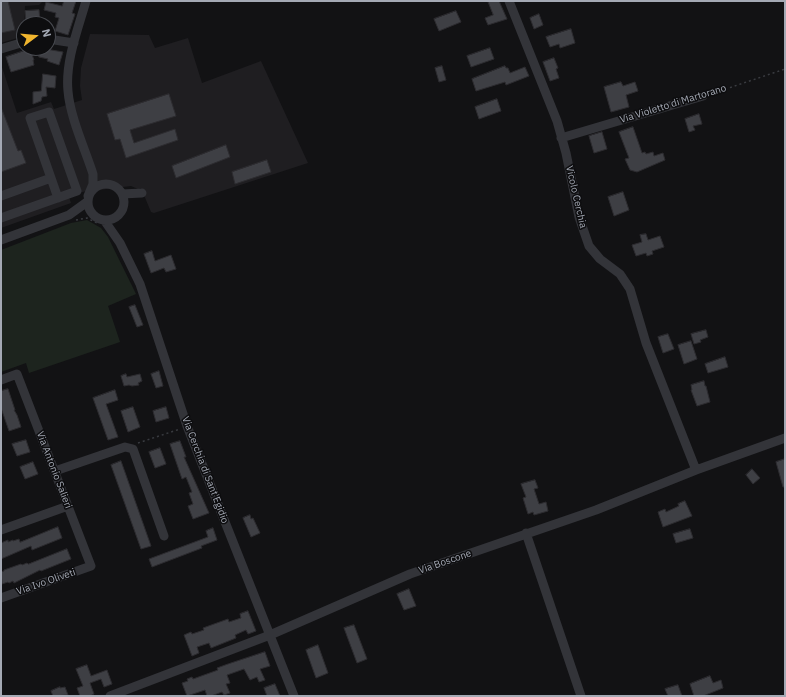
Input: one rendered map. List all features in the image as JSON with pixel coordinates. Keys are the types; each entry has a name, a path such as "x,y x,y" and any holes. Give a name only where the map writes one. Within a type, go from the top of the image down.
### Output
{"street":[{"path":"69,215 88,199 96,187 107,184 113,185 123,198 122,211 115,218 104,220 99,219 91,213 88,199 93,184 94,174 71,110 68,91 69,72 74,42 86,1"},
{"name":"Vicolo Cerchia","path":"509,1 557,121 566,153 579,217 589,246 600,259 620,274 630,289 646,343 696,470"},
{"path":"56,40 74,42"},
{"path":"1,49 16,44"},
{"name":"Via Violetto di Martorano","path":"561,138 703,96"},
{"path":"1,218 58,198 77,191 49,112 30,118 58,198"},
{"path":"94,174 107,184"},
{"path":"1,196 51,178"},
{"path":"1,240 69,215 91,213"},
{"name":"Via Cerchia di Sant'Egidio","path":"115,218 120,243"},
{"name":"Via Cerchia di Sant'Egidio","path":"104,220 120,243 140,284 187,426 294,696"},
{"name":"Via Antonio Salieri","path":"1,380 17,374 91,566"},
{"name":"Via Boscone","path":"110,696 270,635 410,574 596,510 696,470 785,438"},
{"path":"55,471 125,447 133,449 164,536"},
{"path":"1,530 68,506"},
{"path":"526,533 581,696"},
{"name":"Via Ivo Oliveti","path":"1,598 91,566"}],"path":[{"name":"Via Violetto di Martorano","path":"703,96 785,69"},
{"path":"125,447 187,426"}],"shaded area":[{"path":"1,1 43,1 39,5 25,6 25,16 16,16 16,38 1,43"},
{"path":"90,34 149,35 155,48 188,38 202,83 261,61 308,163 154,213 151,212 141,188 138,189 131,186 82,192 69,197 71,203 1,228 1,64 17,113 51,102 54,109 82,100 80,86 81,68"},
{"path":"87,220 101,228 108,237 136,294 108,306 120,342 29,373 26,363 1,372 1,250 71,223"}],"building":[{"path":"1,1 8,1 15,30 1,33"},
{"path":"64,1 76,1 72,13 75,14 68,35 56,31 59,18 55,16 56,13 44,10 46,2 62,6"},
{"path":"488,1 499,1 507,19 488,25 485,18 493,15"},
{"path":"39,10 40,16 25,16 25,11"},
{"path":"456,11 461,22 439,31 434,19"},
{"path":"539,14 543,25 534,29 530,18"},
{"path":"571,29 575,43 560,48 559,44 550,47 546,37"},
{"path":"490,48 494,59 471,67 467,56"},
{"path":"56,51 63,52 59,65 47,61 48,59 39,57 56,56"},
{"path":"16,54 16,56 33,56 34,65 11,72 6,57"},
{"path":"554,58 558,68 556,69 559,78 550,81 543,62"},
{"path":"442,66 446,80 439,82 435,68"},
{"path":"505,66 508,68 510,73 525,67 529,76 506,85 505,82 476,91 472,79"},
{"path":"43,74 56,76 55,88 46,87 47,96 42,97 41,101 33,104 33,92 41,91"},
{"path":"621,82 623,86 635,82 638,91 626,95 629,107 611,112 604,87"},
{"path":"169,94 176,116 130,130 134,143 175,129 178,140 126,158 120,139 115,140 107,114"},
{"path":"497,99 501,111 479,119 475,107"},
{"path":"1,107 18,151 21,150 26,163 1,172"},
{"path":"699,114 702,124 693,126 695,130 689,132 685,119"},
{"path":"633,127 642,153 645,152 646,154 653,152 654,156 663,153 665,160 637,172 630,170 625,159 629,158 619,132"},
{"path":"602,132 607,149 594,153 589,136"},
{"path":"226,145 230,157 176,178 172,166"},
{"path":"267,160 271,172 235,184 232,172"},
{"path":"623,192 629,210 614,216 608,197"},
{"path":"646,234 648,240 660,236 664,247 652,251 653,254 647,256 646,253 636,256 632,245 642,242 640,235"},
{"path":"152,251 155,261 171,255 176,269 166,272 164,268 151,273 144,254"},
{"path":"135,305 143,325 137,327 129,307"},
{"path":"706,330 708,337 700,340 701,342 694,344 691,334"},
{"path":"668,334 674,349 663,353 658,337"},
{"path":"691,341 697,359 684,364 678,345"},
{"path":"725,357 728,367 708,373 705,364"},
{"path":"159,371 163,386 156,388 151,374"},
{"path":"126,374 127,377 140,374 142,381 138,383 139,385 124,386 121,376"},
{"path":"704,381 710,402 697,406 691,390 691,385"},
{"path":"8,389 21,427 9,431 1,408 1,391"},
{"path":"115,390 118,400 106,404 118,437 108,440 93,398"},
{"path":"133,407 140,427 128,432 121,411"},
{"path":"166,407 169,418 156,422 153,411"},
{"path":"26,440 30,452 17,456 12,444"},
{"path":"180,441 186,457 184,457 209,513 193,519 188,506 193,504 189,493 192,492 186,477 182,479 170,444"},
{"path":"160,448 166,464 155,468 149,452"},
{"path":"785,459 785,487 783,487 776,462"},
{"path":"121,461 151,546 141,549 111,465"},
{"path":"33,462 38,474 25,479 20,467"},
{"path":"752,469 760,478 753,484 746,475"},
{"path":"535,480 538,488 534,489 539,504 546,502 548,511 534,515 533,512 528,514 523,498 526,497 521,484"},
{"path":"685,501 692,516 663,527 658,512 665,509 666,512 679,506 678,504"},
{"path":"250,515 260,533 251,537 243,518"},
{"path":"58,527 62,538 32,550 31,546 1,559 1,543 8,540 8,542 19,539 20,542"},
{"path":"213,528 217,540 201,546 202,548 152,567 149,559 208,537 206,531"},
{"path":"690,529 693,538 676,543 673,534"},
{"path":"67,549 71,559 41,571 40,570 14,583 13,581 2,584 1,572 4,570 21,564 28,564"},
{"path":"409,589 416,606 404,610 397,594"},
{"path":"248,611 256,631 248,634 246,630 235,635 236,638 211,648 209,643 197,647 199,653 192,656 184,635 191,632 192,634 204,630 203,628 228,619 229,622 241,618 240,614"},
{"path":"354,625 367,659 357,663 344,628"},
{"path":"318,645 328,673 316,678 306,650"},
{"path":"265,652 270,666 260,669 265,680 259,682 257,677 250,680 244,669 227,675 230,683 226,684 230,693 224,695 222,692 207,696 205,690 187,696 182,683 188,681 187,679 192,677 193,679 218,670 217,668"},
{"path":"87,665 91,676 107,670 112,684 104,687 101,679 90,683 94,694 90,696 80,696 77,688 83,686 76,669"},
{"path":"710,676 713,683 721,680 723,688 703,696 694,696 690,684"},
{"path":"275,684 280,696 267,696 264,688"},
{"path":"678,685 682,696 668,696 665,689"},
{"path":"60,687 65,687 68,695 53,696 51,691"}]}
